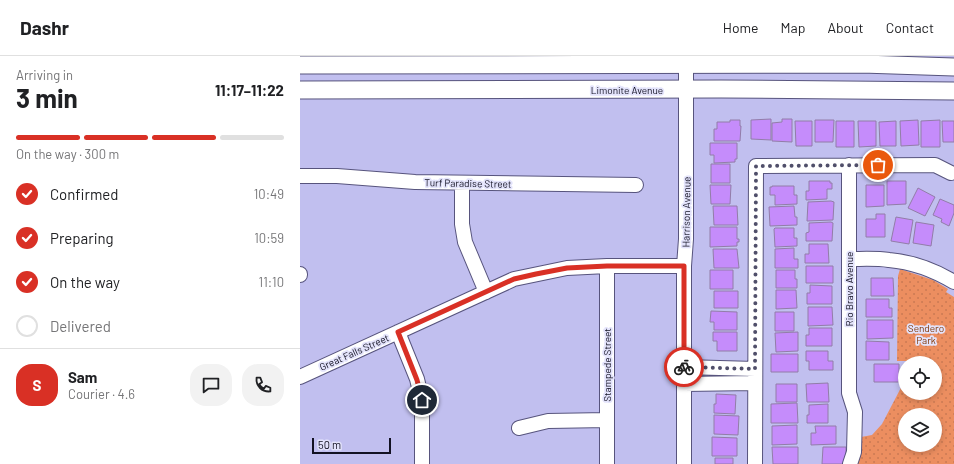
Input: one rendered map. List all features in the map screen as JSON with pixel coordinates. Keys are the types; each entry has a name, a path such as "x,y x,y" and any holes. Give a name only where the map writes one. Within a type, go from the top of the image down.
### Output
{"main road":[{"path":"300,65 686,60 954,66"},
{"name":"Limonite Avenue","path":"300,90 954,91"}],"street":[{"name":"Harrison Avenue","path":"684,464 686,60"},
{"name":"Rio Bravo Avenue","path":"849,165 849,393 855,412 854,452 850,464"},
{"path":"755,464 754,383 756,166 935,165 951,173"},
{"name":"Turf Paradise Street","path":"300,176 337,176 415,182 636,185"},
{"path":"462,183 462,224 465,242 486,292"},
{"path":"849,259 889,259 912,264 936,272 954,282"},
{"name":"Great Falls Street","path":"300,377 514,279 567,268 607,266 684,266"},
{"name":"Stampede Street","path":"607,266 608,464"},
{"path":"398,332 417,380 422,400 422,464"},
{"path":"684,367 755,369"},
{"path":"684,384 754,383"},
{"path":"519,428 548,421 607,420"}],"green space":[{"name":"Sendero Park","path":"900,269 933,280 948,289 946,292 954,297 954,464 856,464 860,457 861,437 872,435 882,424 898,393 898,400 942,400 942,356 898,356 897,361 898,276"}],"building":[{"path":"771,119 771,140 751,139 751,120"},
{"path":"782,119 792,119 792,142 772,141 772,123 782,122"},
{"path":"730,120 740,120 740,141 714,141 714,129 717,129 717,122 730,122"},
{"path":"815,120 834,120 833,142 815,142"},
{"path":"918,120 919,145 901,146 900,121"},
{"path":"940,120 940,147 921,147 921,121"},
{"path":"795,121 812,121 812,146 796,146"},
{"path":"836,121 854,121 854,147 836,147"},
{"path":"858,121 876,121 876,146 859,147"},
{"path":"896,121 896,146 880,146 879,122"},
{"path":"942,121 954,121 954,142 943,142"},
{"path":"710,143 737,143 737,159 735,159 735,162 714,163 714,155 710,155"},
{"path":"711,164 730,164 730,183 711,183"},
{"path":"809,181 830,181 830,183 832,183 832,189 827,189 827,199 806,200 806,191 809,191"},
{"path":"887,181 906,181 906,204 887,205"},
{"path":"710,185 731,185 730,204 711,204"},
{"path":"866,185 884,185 884,206 866,207"},
{"path":"794,186 794,195 797,195 797,204 775,205 775,195 770,195 770,187"},
{"path":"918,188 935,197 925,216 908,208"},
{"path":"940,199 954,205 954,213 949,226 941,222 942,219 933,215"},
{"path":"808,202 834,202 833,220 807,221"},
{"path":"713,206 737,206 738,225 714,225"},
{"path":"794,206 795,217 797,217 797,225 770,226 769,207"},
{"path":"876,214 885,214 885,237 866,237 866,219 876,219"},
{"path":"896,217 913,220 909,244 891,241"},
{"path":"916,222 934,225 931,246 913,243"},
{"path":"809,223 833,223 832,241 806,241 806,233 809,232"},
{"path":"710,227 737,227 737,239 739,239 739,242 737,242 737,246 710,247"},
{"path":"775,228 794,228 794,238 797,238 797,246 775,247"},
{"path":"809,244 828,244 829,263 805,263 805,254 809,254"},
{"path":"794,248 794,259 798,259 798,268 775,268 775,249"},
{"path":"713,249 737,249 739,268 714,268"},
{"path":"806,266 833,266 833,283 806,283"},
{"path":"710,270 733,270 733,289 710,289"},
{"path":"776,270 795,270 797,288 776,288"},
{"path":"871,278 893,278 894,296 871,296"},
{"path":"810,285 832,286 832,304 807,304 807,293 810,293"},
{"path":"776,290 796,290 797,308 776,309"},
{"path":"714,291 738,291 738,308 714,308"},
{"path":"866,299 889,299 889,308 892,308 892,317 866,317"},
{"path":"808,307 832,307 833,325 808,326"},
{"path":"711,311 737,312 737,330 714,330 714,322 710,322"},
{"path":"775,312 794,312 794,331 775,331"},
{"path":"867,320 893,320 893,338 867,339"},
{"path":"809,328 832,328 832,346 806,346 806,335 809,335"},
{"path":"713,332 737,332 737,351 717,351 717,341 713,341"},
{"path":"798,332 798,351 776,352 775,333"},
{"path":"866,341 889,342 889,360 866,360"},
{"path":"806,351 828,351 828,361 833,361 833,370 809,370 809,361 806,361"},
{"path":"771,354 798,354 798,372 771,372"},
{"path":"874,364 898,364 898,382 874,382"},
{"path":"828,383 829,402 807,402 806,384"},
{"path":"776,384 797,384 797,402 776,402"},
{"path":"716,394 736,395 735,414 714,413"},
{"path":"797,403 798,423 771,423 771,404"},
{"path":"828,404 828,423 807,423 809,405"},
{"path":"714,415 739,416 738,435 714,434"},
{"path":"797,425 797,444 772,445 772,426"},
{"path":"815,426 836,426 836,444 811,445 811,433 816,433"},
{"path":"712,437 737,438 737,456 712,456"},
{"path":"772,447 798,447 798,464 773,464"},
{"path":"823,447 846,447 846,464 822,464"},
{"path":"715,458 733,458 733,464 715,464"}],"way so far":[{"path":"684,367 755,369 756,166 878,165"}],"route":[{"path":"422,400 417,380 398,332 514,279 567,268 607,266 684,266 684,367"}]}
